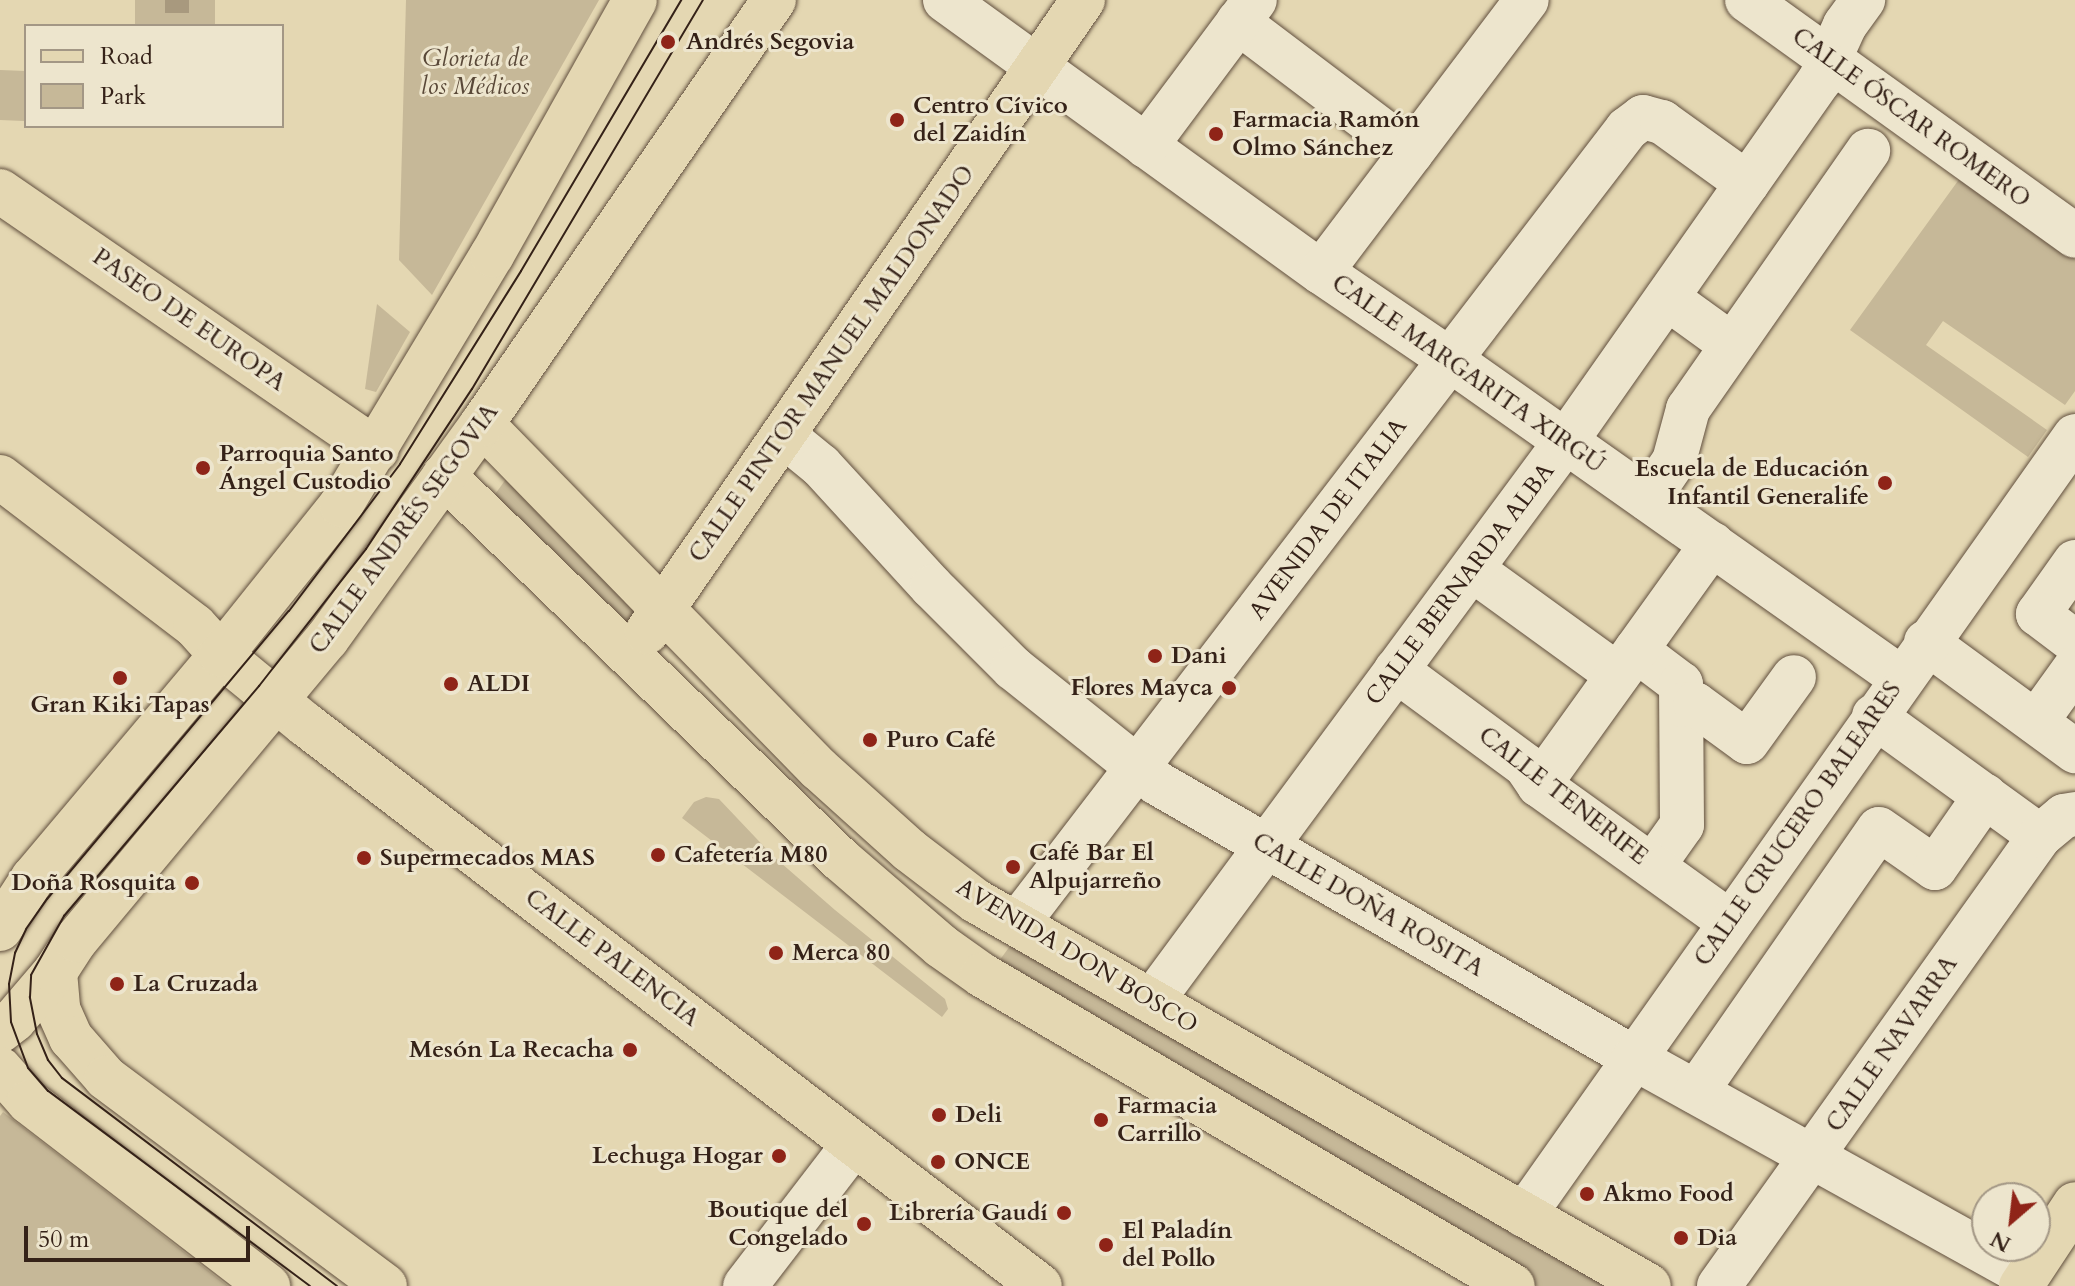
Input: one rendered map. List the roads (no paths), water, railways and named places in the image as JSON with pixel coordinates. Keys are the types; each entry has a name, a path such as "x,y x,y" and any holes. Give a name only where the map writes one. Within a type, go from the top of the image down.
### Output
{"main road":[{"path":"0,929 33,878 221,655 341,505 492,255 635,0"},
{"name":"CALLE ANDRÉS SEGOVIA","path":"3,1047 76,940 327,639 482,424 774,0"},
{"name":"CALLE PINTOR MANUEL MALDONADO","path":"632,654 1083,0"},
{"name":"PASEO DE EUROPA","path":"0,191 377,450"},
{"name":"AVENIDA DON BOSCO","path":"482,424 819,769 909,850 986,908 1649,1286"},
{"path":"444,476 632,654 840,859 929,937 982,975 1513,1286"},
{"name":"CALLE PALENCIA","path":"0,477 195,626 221,655 277,701 1040,1286"},
{"path":"982,975 1017,924"},
{"path":"55,972 58,1009 71,1038 106,1078 385,1286"},
{"path":"3,1047 106,1078"},
{"path":"3,1047 29,1102 268,1286"},
{"path":"2024,1281 2075,1204"}],"street":[{"name":"CALLE MARGARITA XIRGÚ","path":"945,0 1321,272 1901,678"},
{"name":"CALLE ÓSCAR ROMERO","path":"1747,0 2075,236"},
{"name":"CALLE BERNARDA ALBA","path":"1152,1001 1566,441 1747,183 1830,59 1845,25 1863,0"},
{"path":"1321,272 1411,153 1512,5"},
{"path":"1146,146 1246,11 1411,153"},
{"name":"AVENIDA DE ITALIA","path":"1017,924 1627,129 1643,117 1662,122 1747,183"},
{"path":"1648,499 1674,461 1688,409 1868,151"},
{"path":"1667,298 1732,345"},
{"name":"CALLE DOÑA ROSITA","path":"783,435 811,456 932,587 1013,668 1138,770 1266,847 1812,1156 2024,1281"},
{"name":"CALLE CRUCERO BALEARES","path":"1524,1215 1926,642 2075,436"},
{"path":"1539,785 1712,544"},
{"path":"2075,562 2038,614 2075,642"},
{"path":"1488,581 1627,663 1681,684 1682,825 1653,866"},
{"path":"1926,642 2075,751"},
{"path":"2036,722 2075,668"},
{"name":"CALLE TENERIFE","path":"1396,670 1526,766 1539,785 1730,922"},
{"path":"1682,705 1695,704 1747,742 1794,677"},
{"path":"1874,716 1985,796 2058,825"},
{"path":"1696,1092 1879,829 1935,868 1985,796"},
{"name":"CALLE NAVARRA","path":"1719,1286 2058,825"},
{"path":"1765,895 1811,927"},
{"path":"745,1286 854,1144"}],"tram line":[{"path":"310,1286 48,1091 28,1068 11,1022 9,984 15,953 26,929 47,899 289,611 400,464 521,271 681,0"},
{"path":"337,1286 62,1078 48,1060 37,1034 30,997 31,975 64,916 259,686 366,549 472,389 703,0"}],"place":[{"name":"Andrés Segovia","path":"668,42"},
{"name":"Centro Cívico del Zaidín","path":"897,120"},
{"name":"Farmacia Ramón Olmo Sánchez","path":"1216,134"},
{"name":"Parroquia Santo Ángel Custodio","path":"203,468"},
{"name":"Escuela de Educación Infantil Generalife","path":"1885,483"},
{"name":"Dani","path":"1155,656"},
{"name":"Gran Kiki Tapas","path":"120,678"},
{"name":"ALDI","path":"451,684"},
{"name":"Flores Mayca","path":"1229,688"},
{"name":"Puro Café","path":"870,740"},
{"name":"Cafetería M80","path":"658,855"},
{"name":"Supermecados MAS","path":"364,858"},
{"name":"Café Bar El Alpujarreño","path":"1013,867"},
{"name":"Doña Rosquita","path":"192,883"},
{"name":"Merca 80","path":"776,953"},
{"name":"La Cruzada","path":"117,984"},
{"name":"Mesón La Recacha","path":"630,1050"},
{"name":"Deli","path":"939,1115"},
{"name":"Farmacia Carrillo","path":"1101,1120"},
{"name":"Lechuga Hogar","path":"779,1156"},
{"name":"ONCE","path":"938,1162"},
{"name":"Akmo Food","path":"1587,1194"},
{"name":"Librería Gaudí","path":"1064,1213"},
{"name":"Boutique del Congelado","path":"864,1224"},
{"name":"Dia","path":"1681,1238"},
{"name":"El Paladín del Pollo","path":"1106,1245"}],"park label":[{"name":"Glorieta de los Médicos","path":"475,73"}]}
